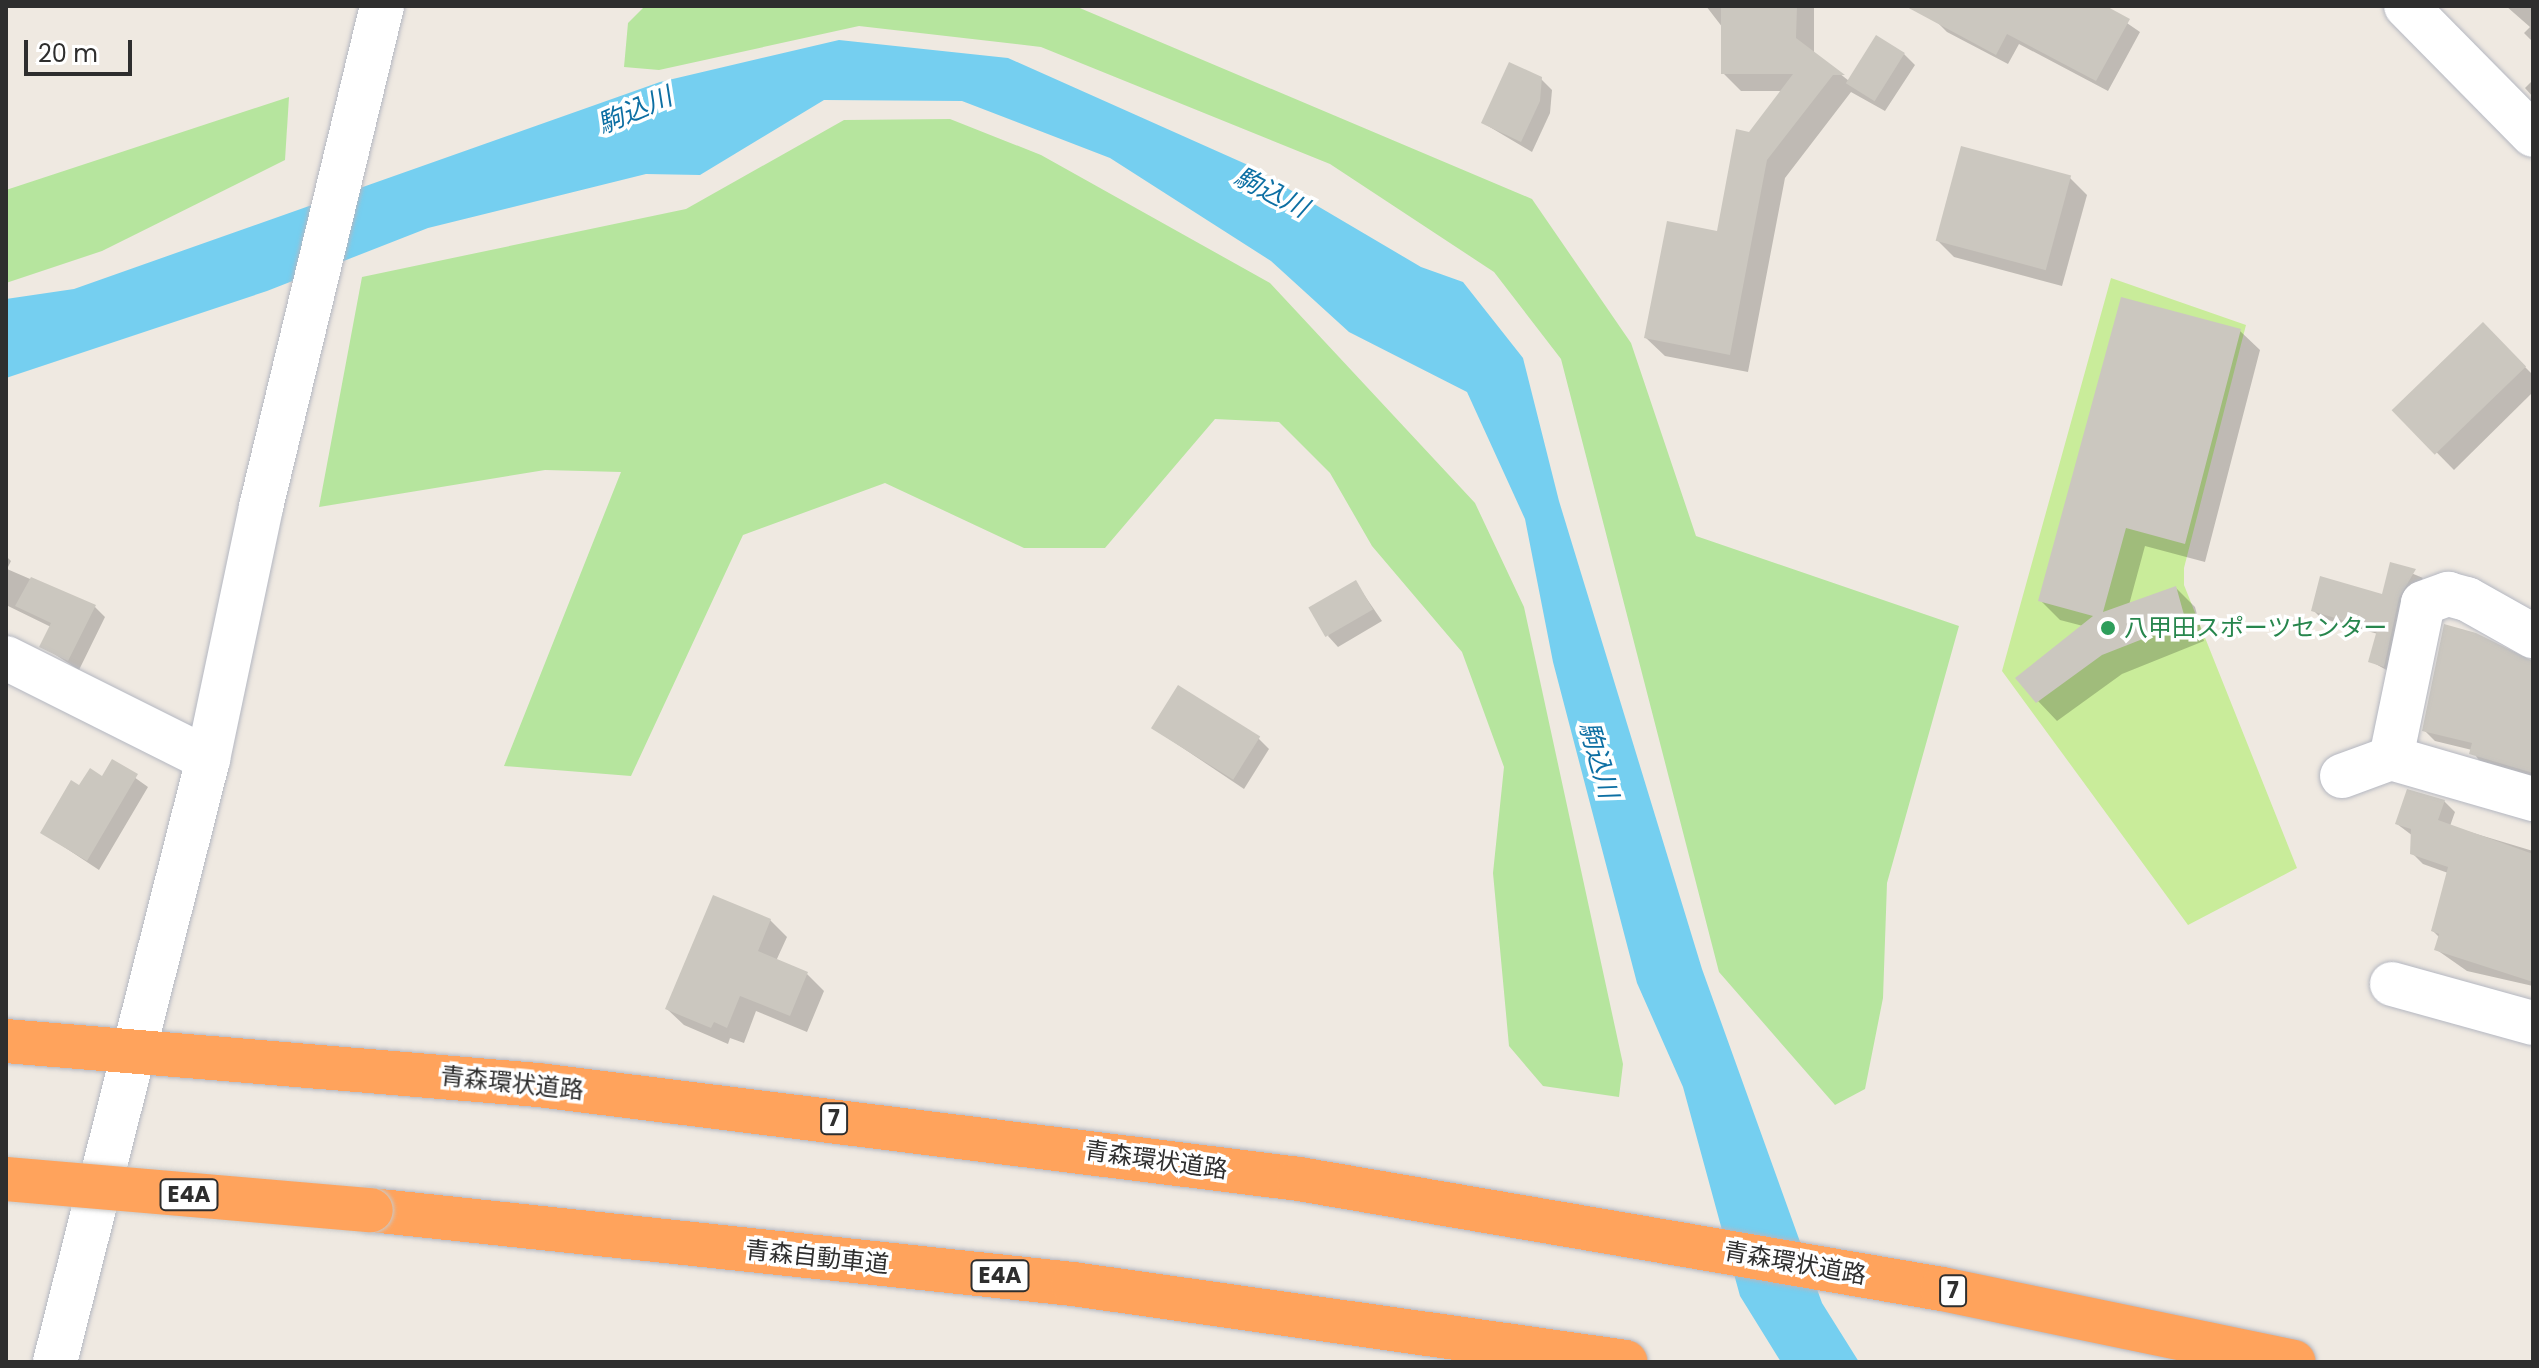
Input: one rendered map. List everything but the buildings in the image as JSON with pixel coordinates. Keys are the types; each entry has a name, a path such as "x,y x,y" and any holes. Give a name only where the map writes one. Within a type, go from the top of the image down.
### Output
{"highway":[{"name":"青森環状道路","path":"6,1041 135,1048 538,1085 934,1130 1299,1179 1657,1238 2294,1362"},
{"name":"青森自動車道","path":"6,1179 371,1210 1073,1284 1626,1362"}],"street":[{"path":"55,1362 208,759 261,507 382,6"},
{"path":"2406,6 2533,135"},
{"path":"2391,758 2423,603 2448,594 2467,599 2533,636"},
{"path":"6,658 208,759"},
{"path":"2342,776 2391,758 2533,799"},
{"path":"2392,984 2533,1023"}],"green space":[{"path":"645,6 1075,6 1532,199 1631,343 1696,536 1959,626 1887,883 1883,998 1865,1089 1835,1105 1719,972 1561,359 1494,272 1330,164 1041,47 859,26 659,70 624,67 628,23"},
{"path":"289,97 285,160 102,251 6,283 6,190"},
{"path":"950,119 1041,155 1270,283 1475,503 1524,607 1623,1064 1619,1097 1543,1086 1509,1046 1493,873 1504,767 1462,652 1372,546 1330,473 1279,422 1215,419 1105,548 1024,548 885,483 743,535 631,776 504,766 621,472 545,470 319,507 362,277 686,209 844,120"},
{"name":"八甲田スポーツセンター","path":"2111,278 2246,325 2184,568 2184,585 2297,868 2188,925 2002,671"}],"water":[{"name":"駒込川","path":"839,40 1008,58 1248,165 1421,267 1463,282 1523,358 1559,501 1702,969 1822,1303 1859,1362 1781,1362 1740,1296 1683,1087 1637,983 1553,662 1525,519 1467,392 1349,332 1271,261 1110,158 962,101 824,100 700,175 646,174 428,228 267,291 6,378 6,299 74,289 660,82"}],"place":[{"name":"八甲田スポーツセンター","path":"2108,628"}]}
